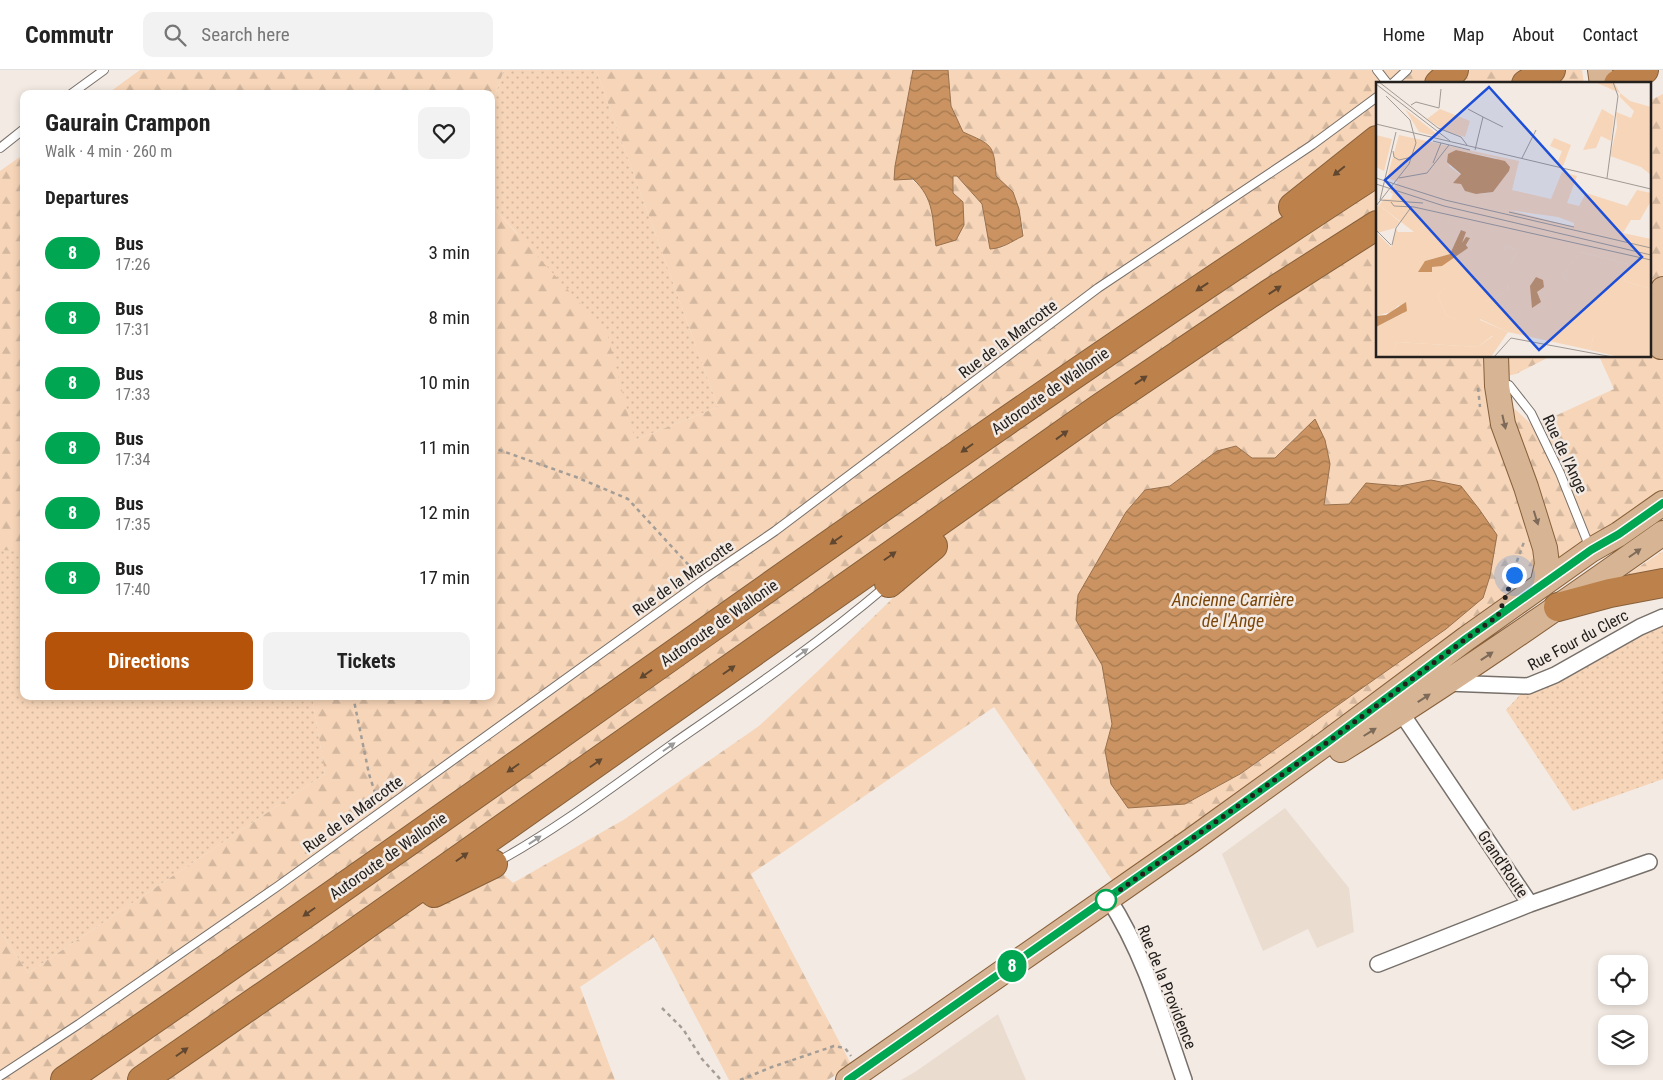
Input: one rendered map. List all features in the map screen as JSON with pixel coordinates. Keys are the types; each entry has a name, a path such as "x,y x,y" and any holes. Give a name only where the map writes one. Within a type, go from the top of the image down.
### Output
{"highway":[{"path":"1441,82 1454,70"},
{"path":"1622,82 1644,70"},
{"path":"1242,260 1261,232 1376,141"},
{"name":"Autoroute de Wallonie","path":"65,1080 302,916 1076,372 1376,173"},
{"path":"142,1080 326,953 1100,408 1376,225"},
{"path":"889,583 977,509 1025,462"},
{"path":"1558,607 1610,593 1663,583"},
{"path":"326,953 423,898 493,864"}],"main road":[{"path":"1662,348 1659,316 1663,289"},
{"path":"1650,322 1662,348"},
{"path":"1495,358 1487,385 1526,488 1535,543 1547,564 1542,585"},
{"path":"1395,704 1467,638 1566,567 1619,534 1663,503"},
{"path":"859,1077 1111,903 1325,744 1395,704 1447,683 1663,533"},
{"path":"1535,543 1566,567 1590,574 1609,572"}],"street":[{"name":"Rue Four du Clerc","path":"1447,683 1528,686 1555,675 1640,627 1663,618"},
{"name":"Grand'Route","path":"1378,964 1530,904 1395,704"},
{"path":"1530,904 1649,862"},
{"name":"Rue de la Providence","path":"1111,903 1124,924 1150,981 1184,1080"}],"lane":[{"path":"76,90 104,70"},
{"path":"1377,70 1386,82"},
{"path":"1394,82 1408,70"},
{"name":"Rue de la Marcotte","path":"0,1076 79,1024 278,886 702,580 775,531 1098,288 1312,145 1376,98"},
{"path":"0,148 20,132"},
{"name":"Rue de l'Ange","path":"1487,385 1509,385 1531,413 1560,473 1591,550"},
{"path":"493,864 522,848 581,809 814,645 889,583"}],"path":[{"path":"1482,412 1478,395 1487,385"},
{"path":"495,449 576,477 628,499 702,580"},
{"path":"1509,590 1517,561 1535,543"},
{"path":"354,700 369,774 381,811"},
{"path":"662,1008 683,1029 702,1059 721,1080"},
{"path":"740,1080 834,1046 845,1048 856,1061 859,1077"}],"shaded area":[{"path":"1285,808 1349,888 1354,932 1317,948 1308,929 1263,951 1222,854"},
{"path":"998,1014 1026,1080 901,1080 915,1072"}],"green space":[{"path":"140,70 504,70 495,95 495,90 112,90"},
{"path":"504,70 596,70 718,407 635,440 517,233 495,209 495,95"},
{"path":"596,70 913,70 895,166 923,189 931,205 936,246 952,193 952,176 957,176 982,204 985,226 1002,248 1023,236 1019,209 1013,192 996,177 994,158 990,147 986,143 963,132 951,106 948,70 1582,70 1584,82 1376,82 1376,358 1547,358 1516,374 1502,377 1502,397 1533,426 1614,389 1600,358 1650,358 1650,100 1663,94 1663,492 1114,883 994,707 751,874 851,1064 828,1080 729,1080 654,937 580,987 615,1080 0,1080 0,931 28,973 325,774 313,700 495,700 495,209 607,333 635,440 718,407","holes":["1298,434 1330,464 1324,505 1349,504 1366,483 1400,486 1431,480 1446,629 1240,774 1185,804 1105,750 1112,724 1102,664 1106,547 1126,512 1145,490 1170,486 1217,451 1236,446 1252,458 1275,458","884,576 897,594 759,726 625,819 513,883 486,858"]},
{"path":"20,157 20,551 0,550 0,171"},
{"path":"0,447 20,447 20,700 313,700 325,774 28,973 0,931"},
{"path":"1663,551 1663,577 1616,582"},
{"path":"1663,617 1663,779 1573,811 1506,710 1528,686"}],"water":[{"path":"913,70 948,70 951,106 963,132 986,143 990,147 994,157 996,176 1013,192 1019,209 1023,236 1003,246 990,249 982,204 957,176 953,176 953,193 963,202 964,225 956,240 936,246 933,218 925,194 913,179 894,180"},
{"name":"Ancienne Carrière de l'Ange","path":"1315,419 1325,440 1330,464 1324,505 1349,504 1366,483 1400,486 1431,480 1461,486 1497,535 1490,576 1483,598 1446,629 1240,774 1185,804 1128,808 1111,784 1105,750 1112,724 1102,665 1076,620 1078,595 1126,512 1145,490 1170,486 1217,451 1236,446 1252,458 1275,458"}],"bus line":[{"name":"8","path":"848,1080 1236,808 1467,638 1591,550 1619,534 1663,503"}],"route":[{"path":"1106,900 1325,744 1498,616 1514,575"}]}
